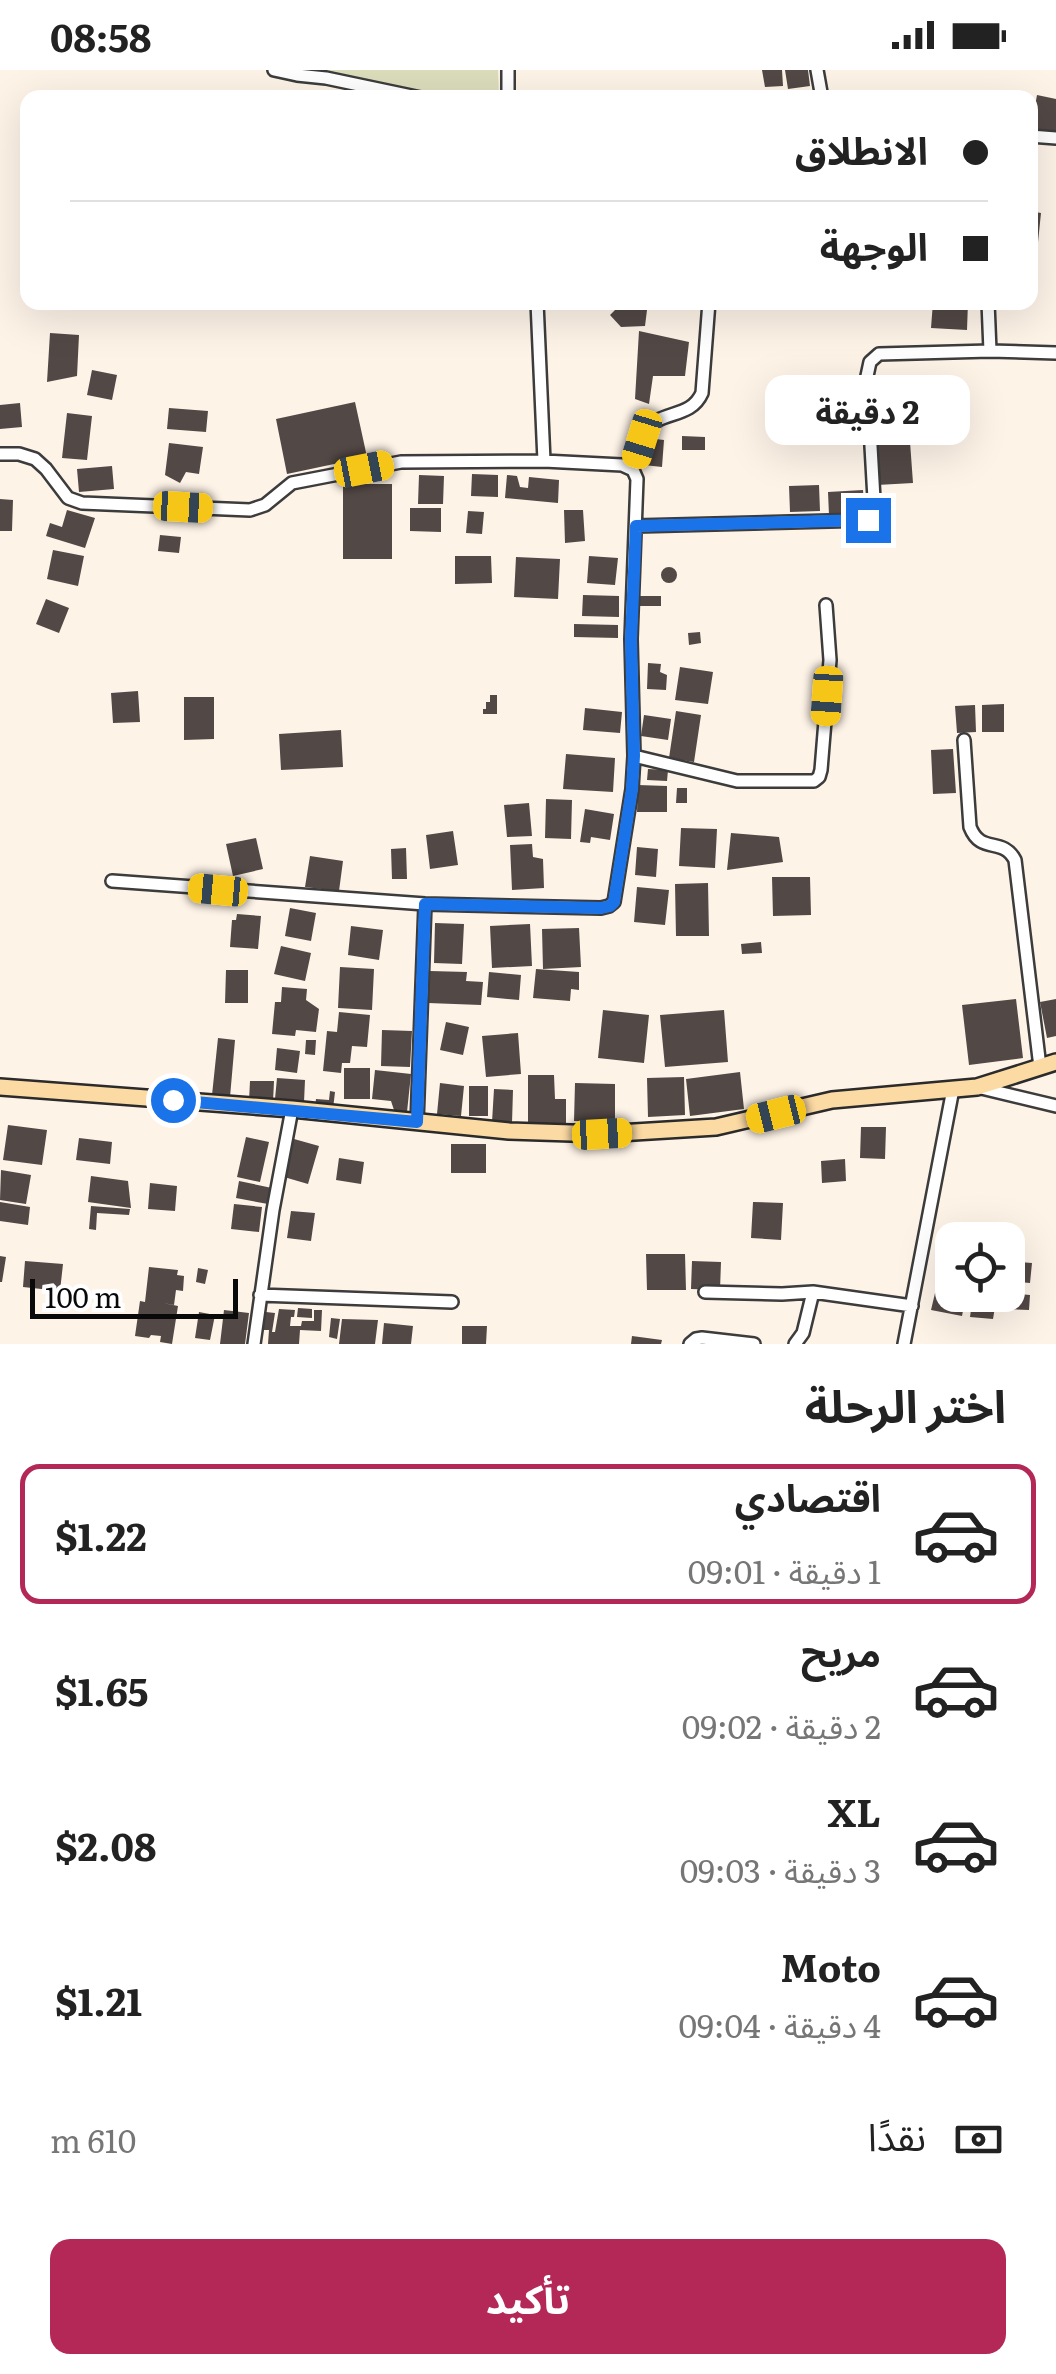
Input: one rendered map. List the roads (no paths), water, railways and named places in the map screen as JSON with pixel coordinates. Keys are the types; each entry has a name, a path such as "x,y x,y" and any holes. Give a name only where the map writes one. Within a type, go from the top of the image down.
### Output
{"street":[{"path":"274,70 384,90"},
{"path":"537,310 544,461"},
{"path":"632,470 646,429 658,419 698,402 709,310"},
{"path":"988,310 990,351"},
{"path":"636,526 868,520 873,515 874,499 867,376 870,362 879,354 1056,354"},
{"path":"0,454 35,458 68,498 82,503 250,510 266,505 292,483 400,462 622,465 637,478 631,640 632,789 617,894 610,906 425,904 112,881"},
{"path":"634,756 737,780 814,781 822,770 830,660 826,605"},
{"path":"964,740 973,836 980,843 1004,847 1015,860 1040,1067"},
{"path":"417,1122 425,904"},
{"path":"0,1087 527,1132 602,1134 716,1128 832,1100 977,1087 1056,1062"},
{"path":"977,1087 1056,1106"},
{"path":"904,1344 953,1090"},
{"path":"254,1344 292,1109"},
{"path":"705,1292 814,1292 912,1306"},
{"path":"795,1344 803,1334 814,1292"},
{"path":"260,1295 452,1302"},
{"path":"690,1344 702,1338 754,1344"}]}
